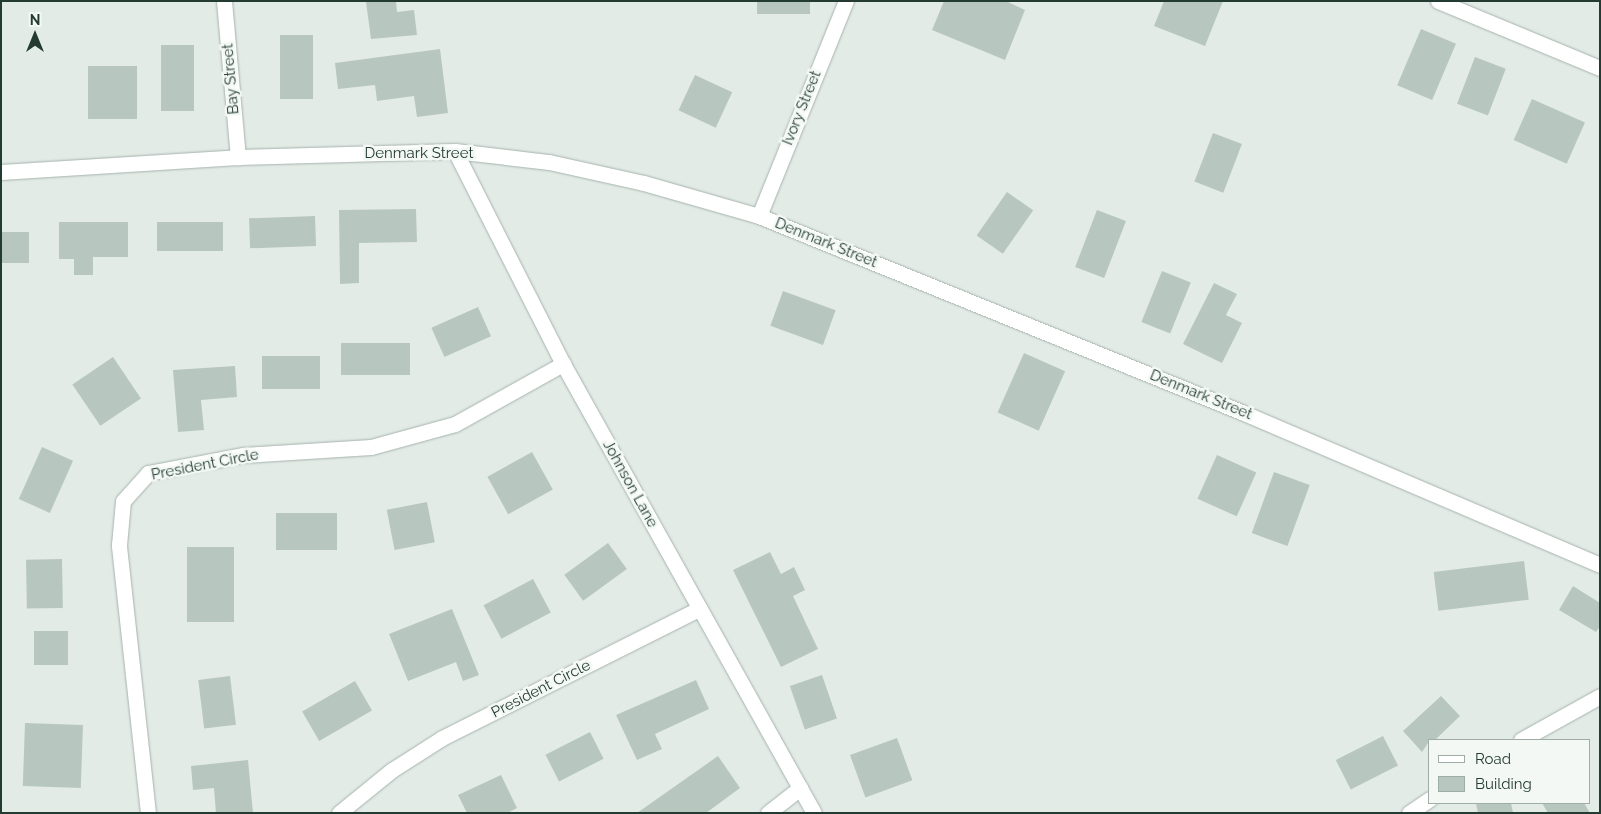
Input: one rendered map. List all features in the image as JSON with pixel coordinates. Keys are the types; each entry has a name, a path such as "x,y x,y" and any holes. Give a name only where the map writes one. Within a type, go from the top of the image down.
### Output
{"street":[{"name":"Bay Street","path":"224,1 238,157"},
{"name":"Ivory Street","path":"759,216 846,1"},
{"path":"1438,1 1600,68"},
{"name":"Denmark Street","path":"1,172 238,157 455,151 549,162 644,183 759,216 1253,417 1600,565"},
{"name":"Johnson Lane","path":"455,151 563,364 814,813"},
{"name":"President Circle","path":"148,813 119,545 123,501 148,473 243,455 371,447 455,424 563,364"},
{"name":"President Circle","path":"339,813 392,770 442,738 699,609"},
{"path":"1523,739 1600,696"},
{"path":"768,813 800,788"},
{"path":"1409,813 1428,800"}],"building":[{"path":"396,1 397,12 414,10 417,35 371,39 366,2"},
{"path":"757,1 810,1 810,14 757,14"},
{"path":"944,1 1006,1 1025,10 1005,60 932,30"},
{"path":"1164,1 1223,1 1205,46 1154,26"},
{"path":"1421,29 1456,44 1432,100 1397,85"},
{"path":"280,35 313,35 313,99 280,99"},
{"path":"161,45 194,45 194,111 161,111"},
{"path":"440,49 448,113 417,117 414,96 377,101 375,85 338,89 335,63"},
{"path":"1475,57 1506,69 1488,116 1457,104"},
{"path":"88,66 137,66 137,119 88,119"},
{"path":"695,75 732,92 716,128 679,110"},
{"path":"1532,99 1585,123 1567,164 1514,140"},
{"path":"1213,133 1242,144 1223,193 1194,182"},
{"path":"1007,192 1033,210 1003,254 977,235"},
{"path":"416,209 417,242 359,243 359,283 340,284 339,210"},
{"path":"1097,210 1126,221 1104,278 1075,267"},
{"path":"315,216 316,246 250,248 249,218"},
{"path":"59,222 128,222 128,257 93,257 93,275 74,275 74,259 59,259"},
{"path":"157,222 223,222 223,251 157,251"},
{"path":"1,232 29,232 29,263 1,263"},
{"path":"1162,271 1191,283 1170,334 1141,322"},
{"path":"1214,283 1237,294 1226,315 1242,323 1222,363 1183,344"},
{"path":"783,291 836,310 823,345 770,326"},
{"path":"478,307 491,336 444,357 431,328"},
{"path":"341,343 410,343 410,375 341,375"},
{"path":"1024,353 1065,371 1039,431 998,412"},
{"path":"262,356 320,356 320,389 262,389"},
{"path":"113,357 141,398 100,426 72,384"},
{"path":"235,366 237,397 201,400 204,430 178,432 173,370"},
{"path":"42,447 73,461 50,513 19,499"},
{"path":"532,452 553,490 508,514 487,477"},
{"path":"1217,455 1256,472 1237,516 1197,499"},
{"path":"1274,472 1310,485 1287,546 1252,533"},
{"path":"427,502 435,542 395,550 387,510"},
{"path":"276,513 337,513 337,550 276,550"},
{"path":"608,543 627,569 583,601 564,575"},
{"path":"187,547 234,547 234,622 187,622"},
{"path":"770,552 781,574 794,567 805,590 793,596 818,649 781,667 733,570"},
{"path":"62,559 63,608 27,609 26,560"},
{"path":"1524,561 1529,600 1438,611 1434,572"},
{"path":"533,579 551,613 501,639 484,605"},
{"path":"1573,586 1600,603 1600,626 1596,632 1559,610"},
{"path":"452,609 479,675 463,681 456,662 408,681 389,634"},
{"path":"34,631 68,631 68,665 34,665"},
{"path":"822,675 837,718 805,730 790,686"},
{"path":"230,676 236,725 204,729 198,680"},
{"path":"696,680 709,709 655,734 662,749 637,760 616,715"},
{"path":"355,681 372,710 319,741 302,712"},
{"path":"1441,696 1460,716 1436,739 1428,739 1428,743 1422,752 1403,731"},
{"path":"25,723 83,725 81,788 23,786"},
{"path":"590,732 604,759 559,781 545,755"},
{"path":"1383,736 1398,765 1351,789 1336,760"},
{"path":"897,738 912,780 865,797 850,755"},
{"path":"718,756 740,788 706,813 637,813"},
{"path":"248,760 253,813 216,813 214,788 193,790 191,766"},
{"path":"501,775 517,808 507,813 467,813 458,795"},
{"path":"1476,804 1511,804 1513,813 1478,813"},
{"path":"1543,804 1585,804 1590,813 1548,813"}]}
